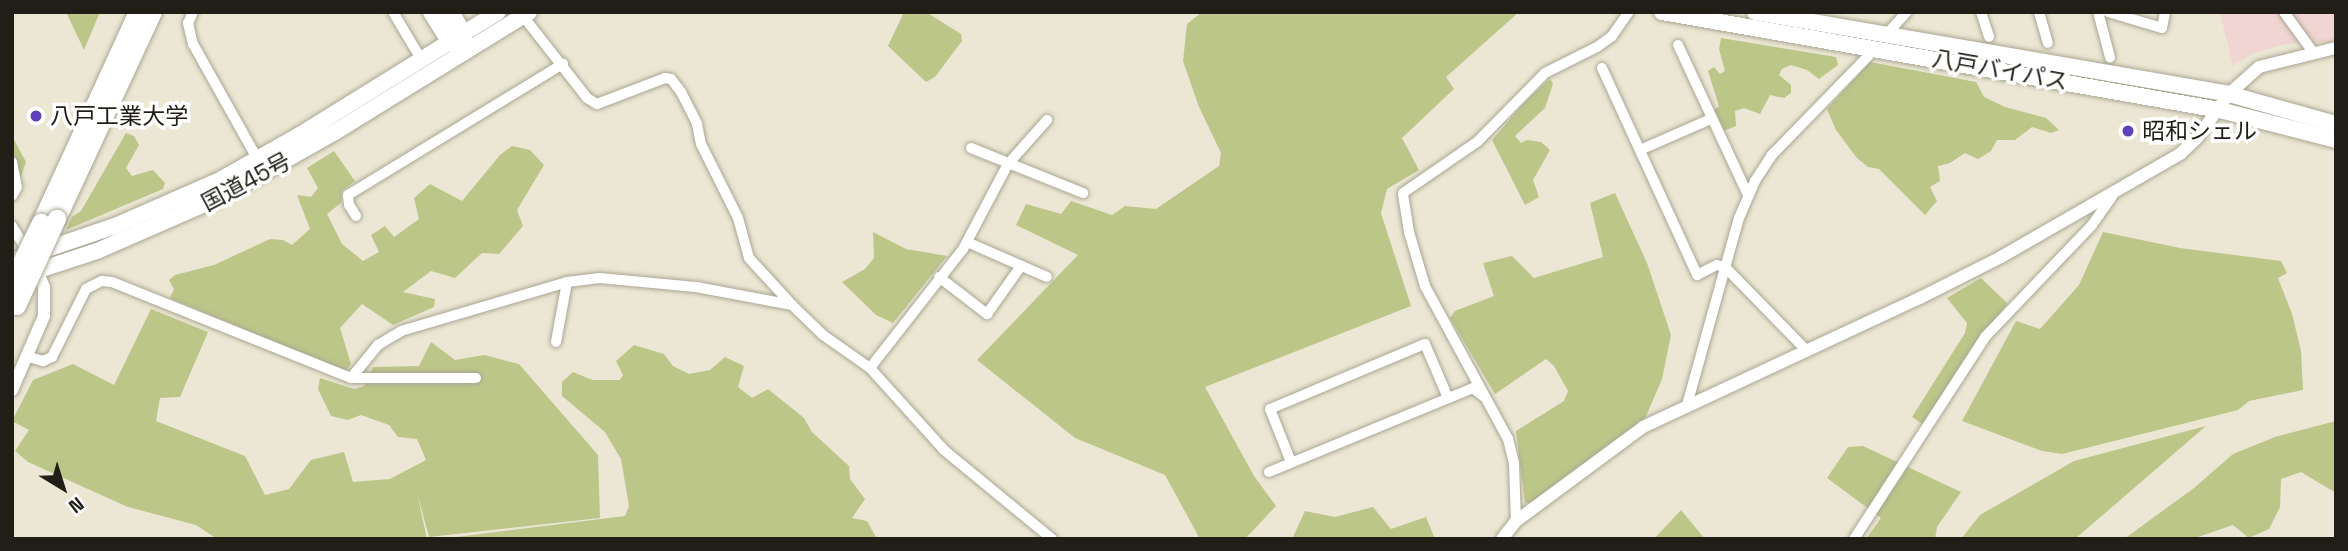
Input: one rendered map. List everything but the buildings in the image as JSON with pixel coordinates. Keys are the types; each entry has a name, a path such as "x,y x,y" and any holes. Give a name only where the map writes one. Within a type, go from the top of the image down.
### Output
{"highway":[{"path":"15,311 131,12"},
{"path":"107,78 138,12"},
{"path":"81,170 153,12"},
{"path":"12,281 81,170 165,12"},
{"path":"432,12 459,42"},
{"path":"450,12 459,42"},
{"path":"459,42 498,12"},
{"name":"八戸バイパス","path":"1662,12 2220,110 2336,140"},
{"name":"八戸バイパス","path":"1755,12 2230,94 2336,124"},
{"path":"459,42 526,14"},
{"name":"国道45号","path":"12,261 115,226 258,160 421,59 459,42"},
{"name":"国道45号","path":"12,281 97,251 216,200 335,132 459,42"}],"street":[{"path":"193,12 188,23 193,44 258,160"},
{"path":"393,12 421,59"},
{"path":"1516,521 1514,463 1508,439 1425,286 1411,242 1403,193 1476,142 1545,73 1597,47 1612,36 1629,12"},
{"path":"1886,35 1907,12"},
{"path":"1981,12 1989,37"},
{"path":"2039,12 2048,43"},
{"path":"2098,12 2110,57"},
{"path":"2108,12 2162,28 2165,12"},
{"path":"2284,12 2313,52"},
{"path":"526,14 587,98 597,104 665,78 671,79 681,92 697,124 701,144 738,218 749,258 823,335 870,368 944,450 1052,539"},
{"path":"1678,45 1748,195"},
{"path":"1502,539 1516,521 1621,442 1687,405 1931,292 2112,196 2180,154 2220,110 2230,94 2259,67 2336,48"},
{"path":"1687,405 1748,195 1772,155 1875,49"},
{"path":"356,216 349,205 348,195 563,64"},
{"path":"1602,68 1697,275 1717,265 1725,267 1806,350"},
{"path":"1640,150 1712,119"},
{"path":"870,368 967,242 1008,164 1047,120"},
{"path":"971,148 1083,193"},
{"path":"12,162 16,187 12,196"},
{"path":"1854,539 1985,337 2092,225 2112,196"},
{"path":"12,226 38,271 44,287 44,316 29,357 12,390"},
{"path":"967,242 1047,277"},
{"path":"939,277 987,314 1021,266"},
{"path":"351,378 379,345 401,331 567,282 600,278 696,287 792,305"},
{"path":"29,357 43,361 52,358 86,289 102,281 112,282 351,378 476,378"},
{"path":"556,341 567,282"},
{"path":"1291,463 1270,409 1425,344 1448,398"},
{"path":"1269,472 1472,388 1486,398"}],"shaded area":[{"path":"2220,12 2336,12 2336,41 2286,44 2254,53 2233,66"}],"green space":[{"path":"66,12 100,12 84,50"},
{"path":"904,12 926,12 961,34 962,41 935,77 926,82 888,46"},
{"path":"1202,12 1519,12 1446,77 1454,89 1402,138 1419,170 1387,189 1381,213 1411,306 1205,387 1254,476 1276,506 1245,539 1200,539 1165,475 1075,438 977,360 1078,255 1016,225 1026,204 1061,214 1071,201 1112,215 1125,206 1156,209 1219,166 1221,153 1199,107 1183,61 1187,24"},
{"path":"1721,38 1836,57 1838,65 1819,79 1807,70 1791,65 1782,69 1779,75 1791,85 1791,93 1784,98 1770,95 1760,114 1744,108 1735,111 1736,126 1724,131 1714,110 1719,106 1708,71 1714,67 1720,74 1725,71 1719,49"},
{"path":"1870,62 1976,82 1984,97 2005,107 2046,118 2059,130 2051,133 2032,127 2015,140 1997,140 1991,151 1978,159 1965,153 1950,163 1938,166 1940,181 1930,187 1937,201 1925,215 1879,169 1868,167 1857,158 1836,130 1827,109"},
{"path":"1550,79 1553,84 1545,108 1515,136 1521,143 1527,140 1541,142 1550,150 1533,180 1539,197 1525,205 1492,140 1526,101"},
{"path":"126,133 134,136 139,145 126,168 132,176 153,170 165,183 163,189 66,230 72,217 81,211"},
{"path":"12,136 26,162 19,182 12,189"},
{"path":"512,146 530,150 544,165 517,210 523,226 499,254 482,253 455,278 431,271 403,292 435,299 434,307 393,325 362,304 340,328 351,364 345,372 170,298 174,289 169,280 175,275 214,265 270,239 283,240 292,245 310,229 297,195 311,197 318,188 307,168 334,151 355,181 342,191 341,203 327,214 342,244 363,261 379,252 371,235 385,226 394,237 419,219 414,198 430,184 462,201 500,155"},
{"path":"1615,193 1647,263 1671,335 1662,379 1644,421 1533,502 1525,503 1516,431 1564,401 1568,391 1554,366 1546,359 1495,394 1450,318 1455,311 1494,296 1483,263 1512,256 1534,278 1603,257 1590,203"},
{"path":"873,232 906,249 947,256 893,323 876,315 842,282 865,269 874,258"},
{"path":"2103,232 2180,248 2281,261 2287,273 2278,278 2292,314 2301,351 2303,390 2249,401 2238,410 2062,454 2042,451 1962,421 2016,321 2040,329 2079,285"},
{"path":"1981,278 2007,303 2006,306 1982,335 1924,425 1912,417 1965,333 1967,323 1947,298"},
{"path":"151,309 208,332 180,397 160,398 156,421 245,456 265,495 289,489 311,460 344,452 353,482 390,479 426,460 417,439 398,437 389,425 361,415 348,420 331,416 318,389 320,378 354,389 364,386 373,367 419,366 431,342 455,360 484,355 519,364 598,455 600,518 429,537 417,493 427,539 217,539 196,525 128,507 28,462 15,451 29,430 12,421 33,380 73,364 114,385"},
{"path":"634,345 664,354 673,366 689,374 710,370 725,357 744,366 738,387 752,398 768,389 804,418 812,432 849,466 850,479 865,499 852,518 867,521 877,539 440,539 625,516 629,506 621,459 605,432 562,396 562,382 573,372 592,380 620,380 623,375 616,361"},
{"path":"2336,421 2336,493 2301,472 2281,479 2280,507 2269,529 2249,538 2233,525 2195,538 2124,539 2194,488 2233,454 2275,437"},
{"path":"2206,426 2075,539 1961,539 1980,515 2074,461"},
{"path":"1863,446 1961,492 1937,527 1935,539 1866,539 1881,518 1827,478 1848,447"},
{"path":"1373,507 1391,529 1426,517 1435,539 1292,539 1305,511 1335,517"},
{"path":"1681,510 1705,539 1654,539"}],"place":[{"name":"八戸工業大学","path":"36,116"},
{"name":"昭和シェル","path":"2128,131"}]}
